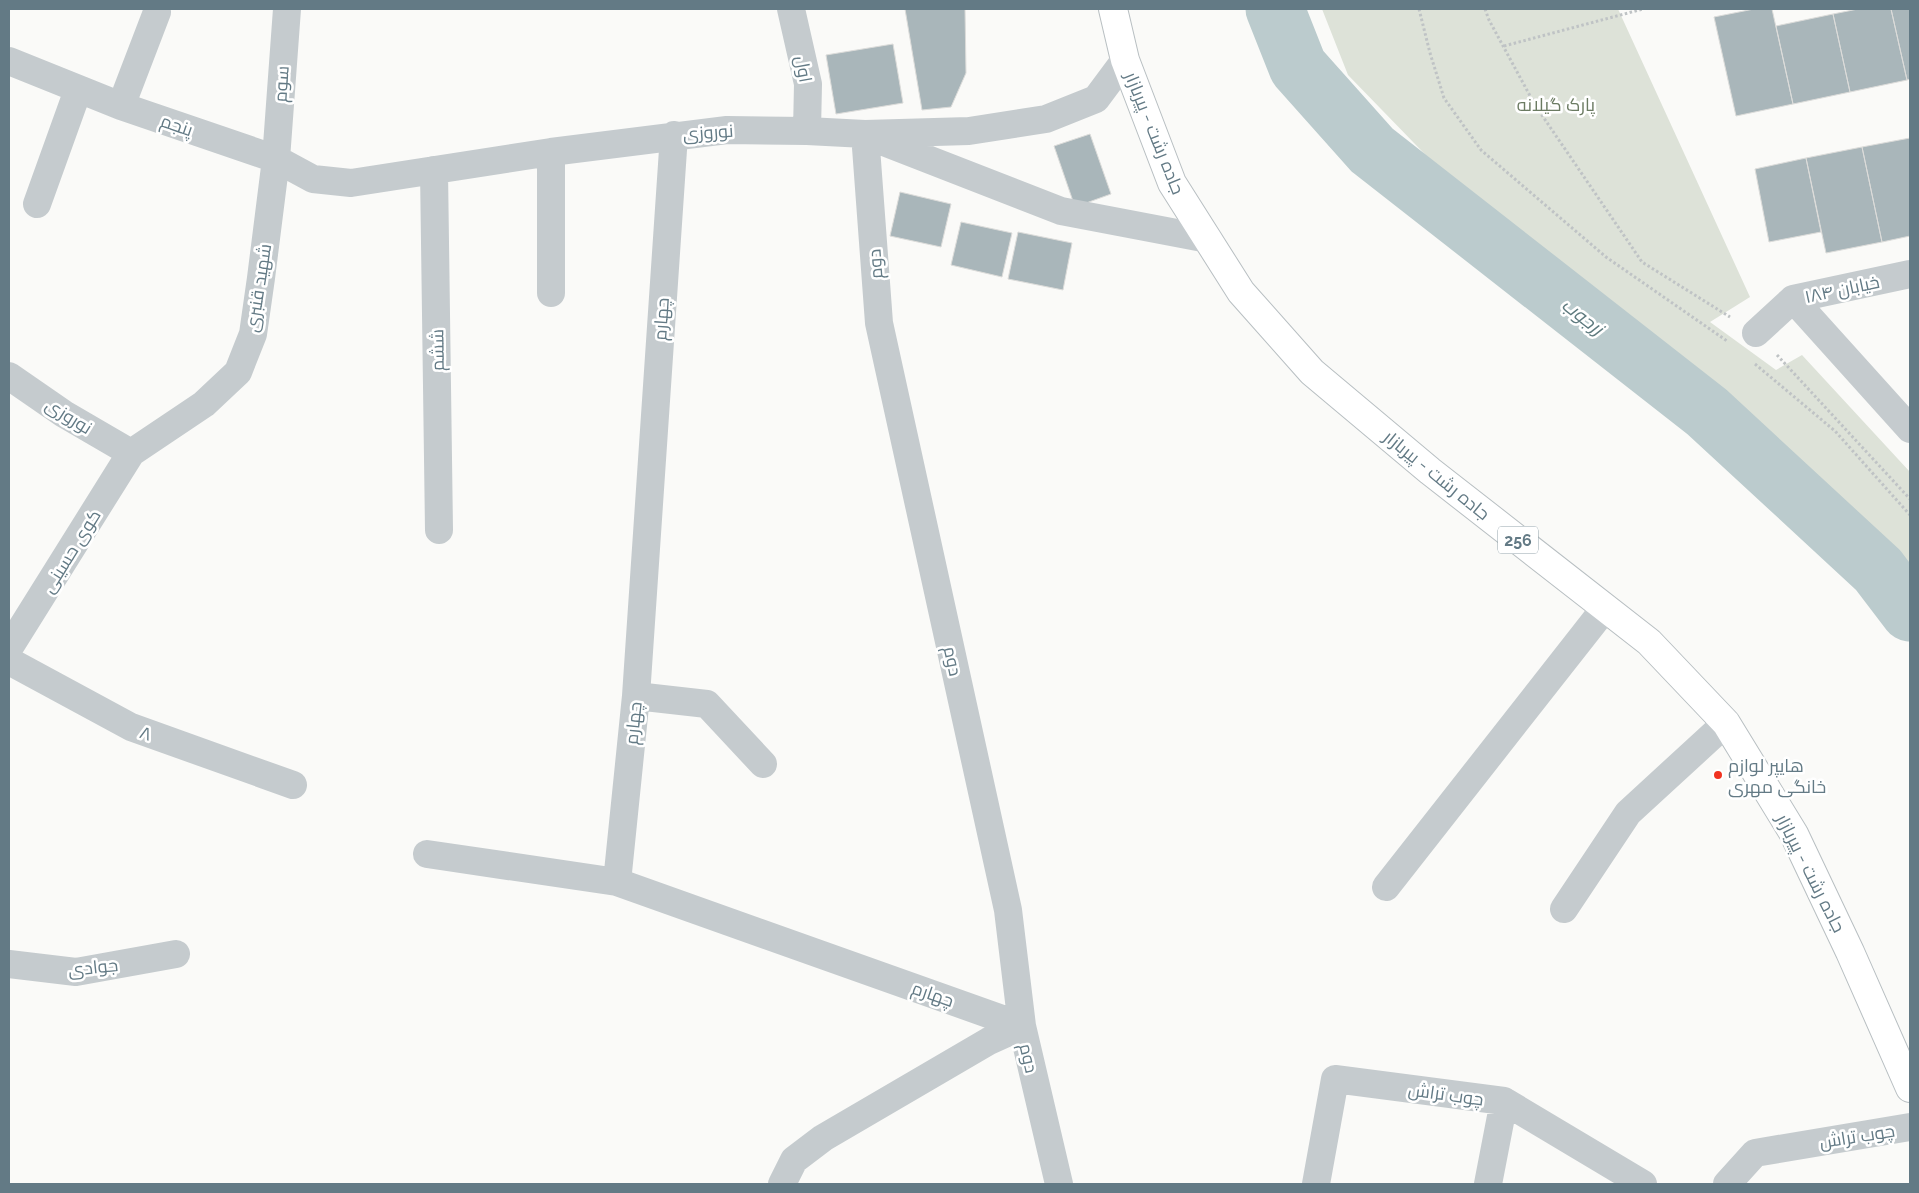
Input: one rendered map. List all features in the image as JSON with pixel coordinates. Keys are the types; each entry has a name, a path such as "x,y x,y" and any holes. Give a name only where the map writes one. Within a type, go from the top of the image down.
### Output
{"main road":[{"name":"جاده رشت - پیربازار","path":"1113,9 1126,60 1172,182 1241,292 1312,372 1430,471 1649,642 1726,723 1794,834 1850,952 1910,1088"}],"street":[{"name":"سوم","path":"276,159 287,9"},
{"name":"اول","path":"791,9 808,84 807,131"},
{"path":"121,106 157,12"},
{"name":"نوروزی","path":"276,159 313,179 351,182 551,152 674,135 727,130 865,134 969,131 1046,119 1096,99 1126,60"},
{"name":"پنجم","path":"9,61 121,106 276,159"},
{"path":"37,204 78,90"},
{"path":"865,134 1061,211 1208,239"},
{"name":"دوم","path":"865,134 879,323 1008,910 1022,1026 1059,1184"},
{"name":"چهارم","path":"674,135 636,696 617,882 1022,1026"},
{"path":"551,152 551,293"},
{"name":"شهید قنبری","path":"131,453 204,404 238,372 253,334 276,159"},
{"name":"ششم","path":"434,170 439,530"},
{"name":"خیابان ۱۸۴","path":"1746,346 1793,299 1910,274"},
{"path":"1793,299 1910,429"},
{"name":"نوروزی","path":"9,376 64,414 131,453"},
{"name":"کوی حسینی","path":"9,648 131,453"},
{"path":"1386,887 1605,608"},
{"name":"۸","path":"9,661 130,727 292,784"},
{"path":"636,696 707,704 763,764"},
{"path":"1564,909 1628,813 1726,723"},
{"path":"427,854 617,882"},
{"name":"جوادی","path":"9,964 76,972 176,954"},
{"path":"782,1184 794,1160 823,1138 989,1041 1022,1026"},
{"name":"چوب تراش","path":"1316,1184 1336,1079 1504,1102 1642,1184"},
{"path":"1488,1184 1504,1102"},
{"name":"چوب تراش","path":"1727,1184 1755,1153 1910,1128"}],"path":[{"path":"1419,9 1444,98 1481,150 1606,257 1746,346 1835,431 1910,515"},
{"path":"1485,9 1536,105 1642,262 1746,346 1910,499"},
{"path":"1504,46 1643,9"}],"green space":[{"name":"پارک گیلانه","path":"1322,9 1618,9 1750,297 1710,322 1776,370 1802,355 1910,472 1910,588 1837,510 1718,400 1480,211 1348,75"}],"building":[{"path":"905,9 965,9 966,73 951,107 922,110"},
{"path":"1754,9 1772,9 1793,104 1736,116 1714,17"},
{"path":"1858,9 1891,9 1907,80 1850,92 1833,14"},
{"path":"1891,9 1910,9 1910,79 1907,80"},
{"path":"1833,14 1850,92 1793,104 1776,26"},
{"path":"893,44 903,103 836,114 826,55"},
{"path":"1090,134 1111,194 1075,207 1054,146"},
{"path":"1910,138 1910,236 1882,242 1862,147"},
{"path":"1862,147 1882,242 1826,253 1806,158"},
{"path":"1806,158 1821,232 1769,242 1755,169"},
{"path":"900,192 951,204 941,247 890,236"},
{"path":"961,222 1012,233 1002,277 951,265"},
{"path":"1018,232 1072,243 1063,290 1008,279"}],"waterway":[{"name":"زرجوب","path":"1275,9 1298,67 1372,150 1707,412 1878,570 1910,612"}],"place":[{"name":"هایپر لوازم خانگی مهری","path":"1718,775"}]}
